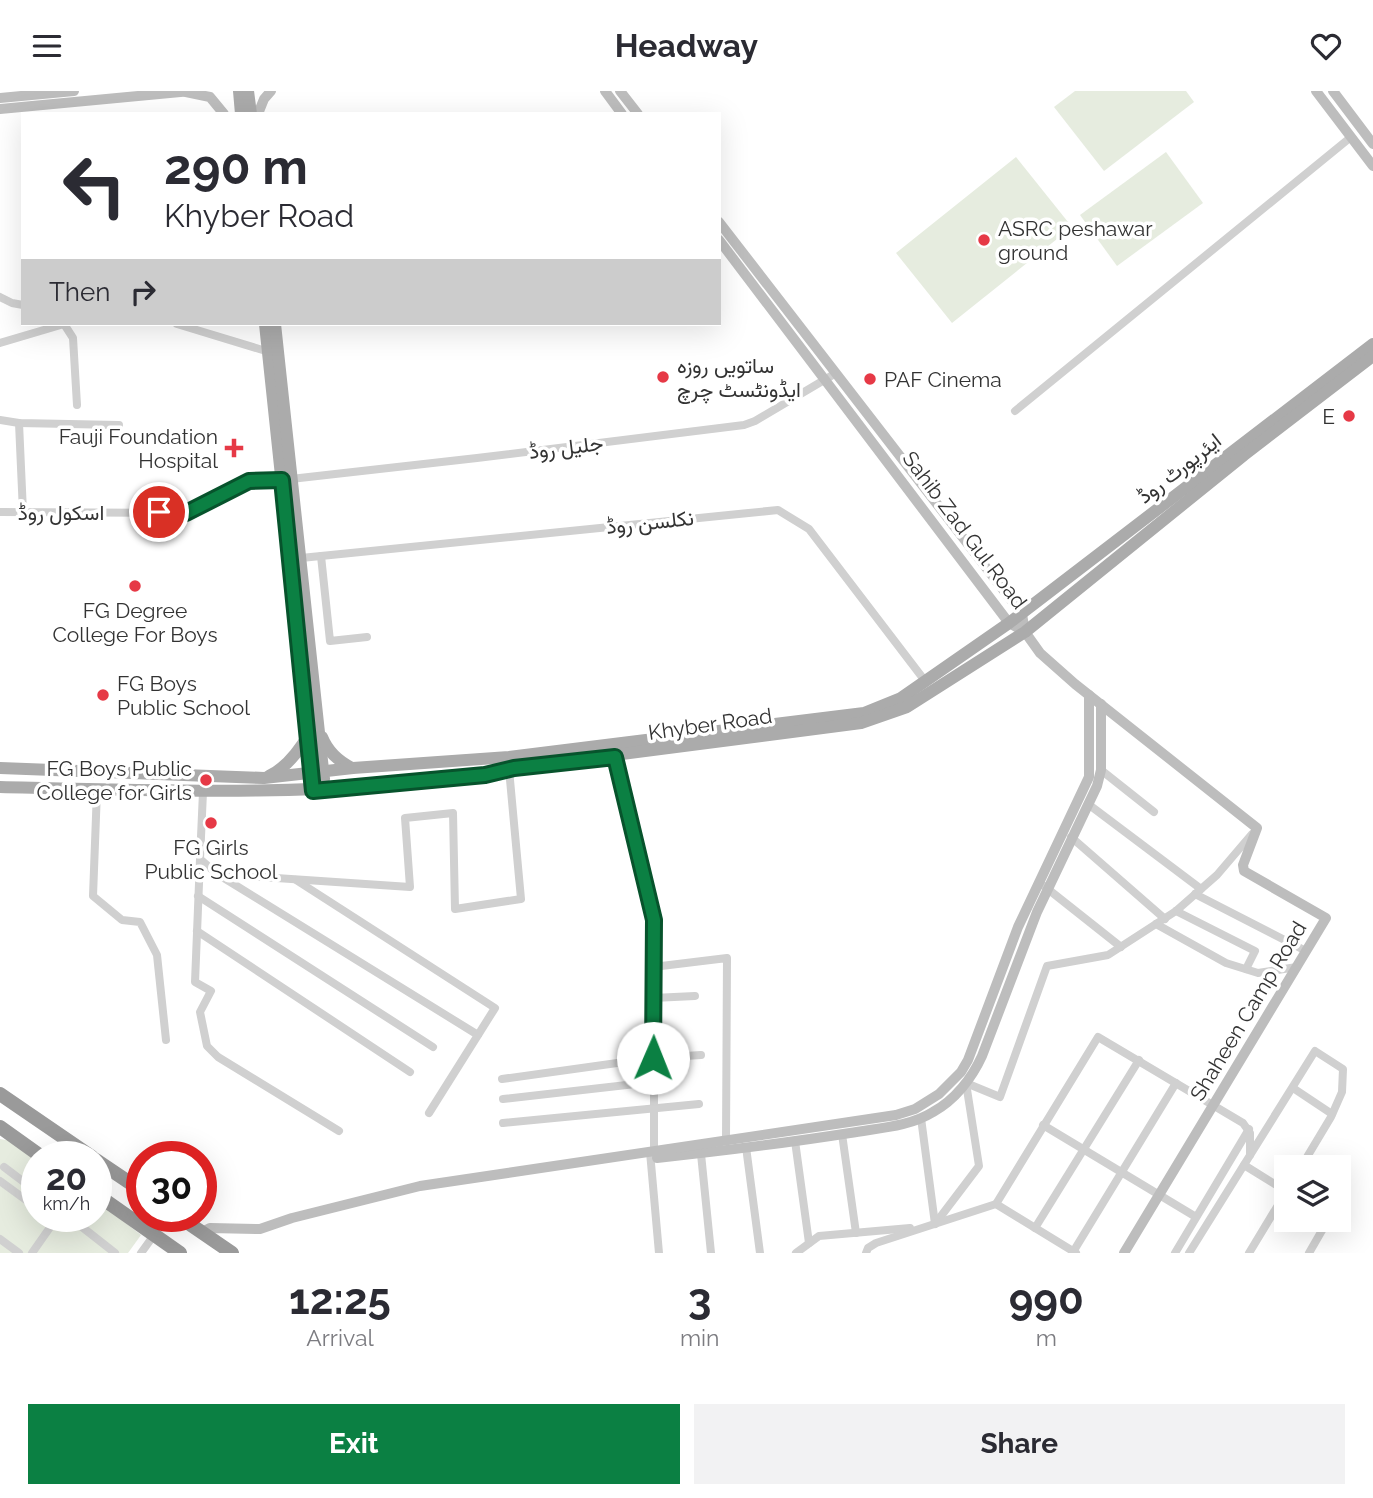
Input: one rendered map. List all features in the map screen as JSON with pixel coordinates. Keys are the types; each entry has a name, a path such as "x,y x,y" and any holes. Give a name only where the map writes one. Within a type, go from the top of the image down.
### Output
{"highway":[{"path":"0,1094 69,1141"},
{"path":"1,1129 21,1143"},
{"path":"112,1205 180,1253"},
{"path":"202,1232 232,1253"}],"main road":[{"path":"239,91 241,112"},
{"path":"248,91 251,112"},
{"path":"265,326 301,558 314,732 340,762 353,768"},
{"path":"275,326 319,790"},
{"name":"ایئرپورٹ روڈ","path":"1009,623 1373,344"},
{"name":"Khyber Road","path":"0,787 203,792 319,790 485,775 509,769 861,723 907,707 1025,632 1244,455 1373,356"},
{"name":"Khyber Road","path":"0,768 264,778 353,768 509,757 864,713 901,698 1009,623"},
{"path":"264,778 279,771 314,732"}],"street":[{"path":"7,96 74,91"},
{"path":"0,109 191,91"},
{"path":"259,112 271,91"},
{"path":"605,91 621,112"},
{"path":"620,91 636,112"},
{"path":"1373,144 1333,91 1319,95 1373,166"},
{"path":"184,92 210,97 222,112"},
{"path":"1015,411 1351,137"},
{"name":"Sahib Zad Gul Road","path":"721,225 1009,623 1025,632"},
{"name":"Sahib Zad Gul Road","path":"721,242 1022,614 1025,632"},
{"path":"0,297 21,305"},
{"path":"0,343 57,326"},
{"path":"65,326 73,338 77,405"},
{"path":"184,326 269,352"},
{"name":"جلیل روڈ","path":"288,479 744,425 831,376"},
{"path":"0,420 118,425"},
{"path":"19,422 23,512"},
{"name":"اسکول روڈ","path":"0,512 186,513 249,481 288,479"},
{"name":"نکلسن روڈ","path":"301,558 778,510 809,529 922,677"},
{"path":"321,556 330,641 367,637"},
{"path":"966,1083 1000,1097 1047,966 1108,955 1165,919 1217,875 1257,828 1089,695 1041,653 1025,632"},
{"path":"649,1154 701,1154 902,1124 921,1118 944,1105 966,1083 982,1056 1043,885 1089,778 1089,695"},
{"path":"217,1228 260,1229 292,1218 420,1186 649,1154 896,1115 915,1109 939,1094 961,1072 968,1060 1018,927 1097,786 1101,769 1101,704"},
{"path":"615,757 654,920 653,1109 649,1154 659,1253"},
{"path":"217,874 410,887 405,818 453,813 455,909 521,899 509,769"},
{"path":"1101,769 1154,812"},
{"path":"97,789 93,896 122,920 140,922 157,955 166,1040"},
{"path":"203,792 195,982 211,991 200,1012 207,1046 218,1057 339,1131"},
{"path":"1088,804 1198,892 1306,951"},
{"name":"Shaheen Camp Road","path":"1124,1253 1326,918 1244,870 1243,865 1257,828"},
{"path":"1070,837 1165,919"},
{"path":"200,859 217,874 478,1035"},
{"path":"293,879 495,1008 429,1113"},
{"path":"1043,885 1121,947"},
{"path":"198,896 433,1047"},
{"path":"1176,911 1255,951 1246,969"},
{"path":"1156,924 1226,963 1258,973 1297,967"},
{"path":"197,930 410,1072"},
{"path":"653,967 727,958 726,1140"},
{"path":"653,998 695,996"},
{"path":"866,1253 871,1245 996,1204 1098,1037 1249,1129"},
{"path":"1189,1253 1315,1051 1343,1069 1342,1092 1308,1155"},
{"path":"502,1079 653,1058 701,1055"},
{"path":"1035,1228 1139,1060"},
{"path":"503,1099 653,1082"},
{"path":"935,1224 979,1166 966,1083"},
{"path":"996,1204 1074,1252 1176,1083"},
{"path":"1293,1088 1332,1114"},
{"path":"503,1123 699,1104"},
{"path":"921,1118 935,1224"},
{"path":"1043,1125 1196,1217"},
{"path":"1249,1129 1250,1155"},
{"path":"1175,1253 1249,1129"},
{"path":"842,1134 856,1233"},
{"path":"795,1141 809,1244"},
{"path":"746,1147 760,1253"},
{"path":"701,1154 710,1253"},
{"path":"1244,1165 1274,1184"},
{"path":"4,1167 21,1180"},
{"path":"0,1181 21,1197"},
{"path":"1249,1253 1274,1211"},
{"path":"796,1253 819,1236 925,1227"},
{"path":"32,1253 45,1232"},
{"path":"88,1232 115,1253"},
{"path":"1309,1253 1321,1232"},
{"path":"141,1253 155,1235 174,1253"},
{"path":"0,1238 19,1253"}],"shaded area":[{"path":"1075,91 1186,91 1194,102 1104,171 1054,107"},
{"path":"1166,152 1203,203 1117,266 1080,215"},
{"name":"ASRC peshawar ground","path":"1016,157 1072,227 952,323 896,253"},
{"path":"0,1139 12,1141 21,1147 21,1232 112,1232 112,1212 126,1223 126,1232 137,1232 141,1235 128,1253 0,1253"}],"place":[{"name":"ASRC peshawar ground","path":"984,240"},
{"name":"ساتویں روزہ ایڈونٹسٹ چرچ","path":"663,377"},
{"name":"PAF Cinema","path":"870,379"},
{"name":"E","path":"1349,416"},
{"name":"Fauji Foundation Hospital","path":"234,448"},
{"name":"FG Degree College For Boys","path":"135,586"},
{"name":"FG Boys Public School","path":"103,695"},
{"name":"FG Boys Public College for Girls","path":"206,780"},
{"name":"FG Girls Public School","path":"211,823"}],"route":[{"path":"159,512 186,513 249,481 282,480 313,791 485,775 514,768 615,757 654,920 653,1058"}]}
